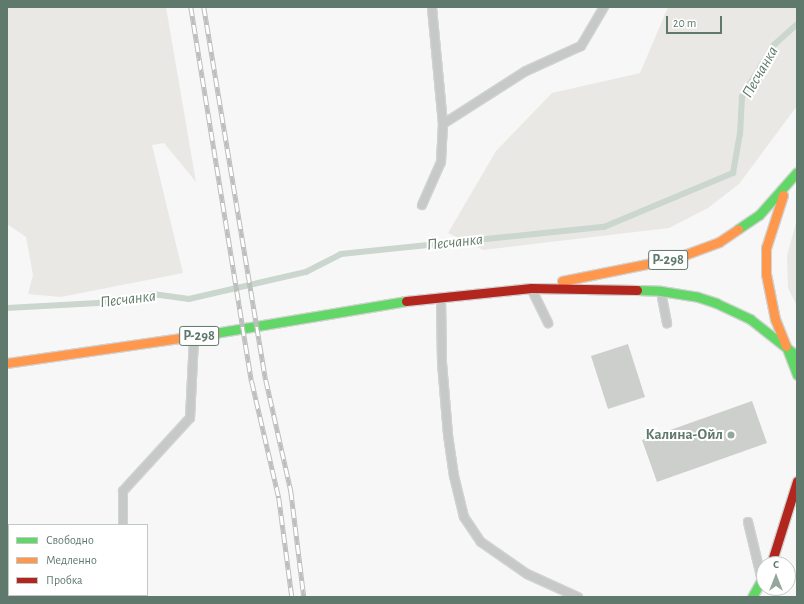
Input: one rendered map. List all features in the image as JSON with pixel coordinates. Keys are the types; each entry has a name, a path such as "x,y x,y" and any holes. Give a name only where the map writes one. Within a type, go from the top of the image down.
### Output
{"main road":[{"name":"Р-298","path":"7,363 194,337 441,297 531,288 695,253 741,228 759,215 785,189 796,172"},
{"name":"Р-298","path":"785,189 770,229 766,248 766,274 775,319 786,346"},
{"name":"Р-298","path":"531,288 661,291 716,303 750,319 797,356"},
{"path":"786,346 797,375"},
{"path":"774,556 797,482"},
{"path":"776,556 793,529"}],"lane":[{"path":"422,205 441,162 443,124 432,7"},
{"path":"443,124 526,71 581,46 604,7"},
{"path":"531,288 548,323"},
{"path":"661,291 667,323"},
{"path":"441,297 442,363 448,435 454,476 464,518 481,542 527,574 578,597"},
{"path":"123,524 123,490 190,418 194,337"},
{"path":"748,522 757,556"}],"shaded area":[{"path":"7,7 166,7 196,182 164,143 152,145 183,273 61,297 28,294 33,275 26,237 7,224"},
{"path":"668,7 797,7 797,106 739,184 708,208 669,228 483,250 448,233 496,151 552,93 640,73"},
{"path":"797,219 797,306 788,288 787,256"}],"building":[{"path":"628,344 645,397 608,409 591,356"},
{"path":"752,401 767,443 657,482 642,440"}],"waterway":[{"name":"Песчанка","path":"7,308 98,303 153,294 189,299 306,272 341,254 604,227 733,173 740,135 742,97 774,45 797,24"}],"railway":[{"path":"191,7 252,382 279,498 292,597"},
{"path":"204,7 266,380 291,491 304,597"},
{"path":"7,539 8,554"}],"traffic: fast":[{"path":"738,229 759,215 797,172"},
{"path":"637,290 661,291 698,297 716,303 750,319 797,356"},
{"path":"215,333 406,301"},
{"path":"786,346 797,375"},
{"path":"752,597 756,590"}],"traffic: slow":[{"path":"783,195 766,248 766,274 775,319 786,346"},
{"path":"562,281 676,258 719,242 738,229"},
{"path":"7,363 215,333"}],"traffic: jam":[{"path":"406,301 531,288 637,290"},
{"path":"774,556 797,481"}],"place":[{"name":"Калина-Ойл","path":"731,435"}]}
